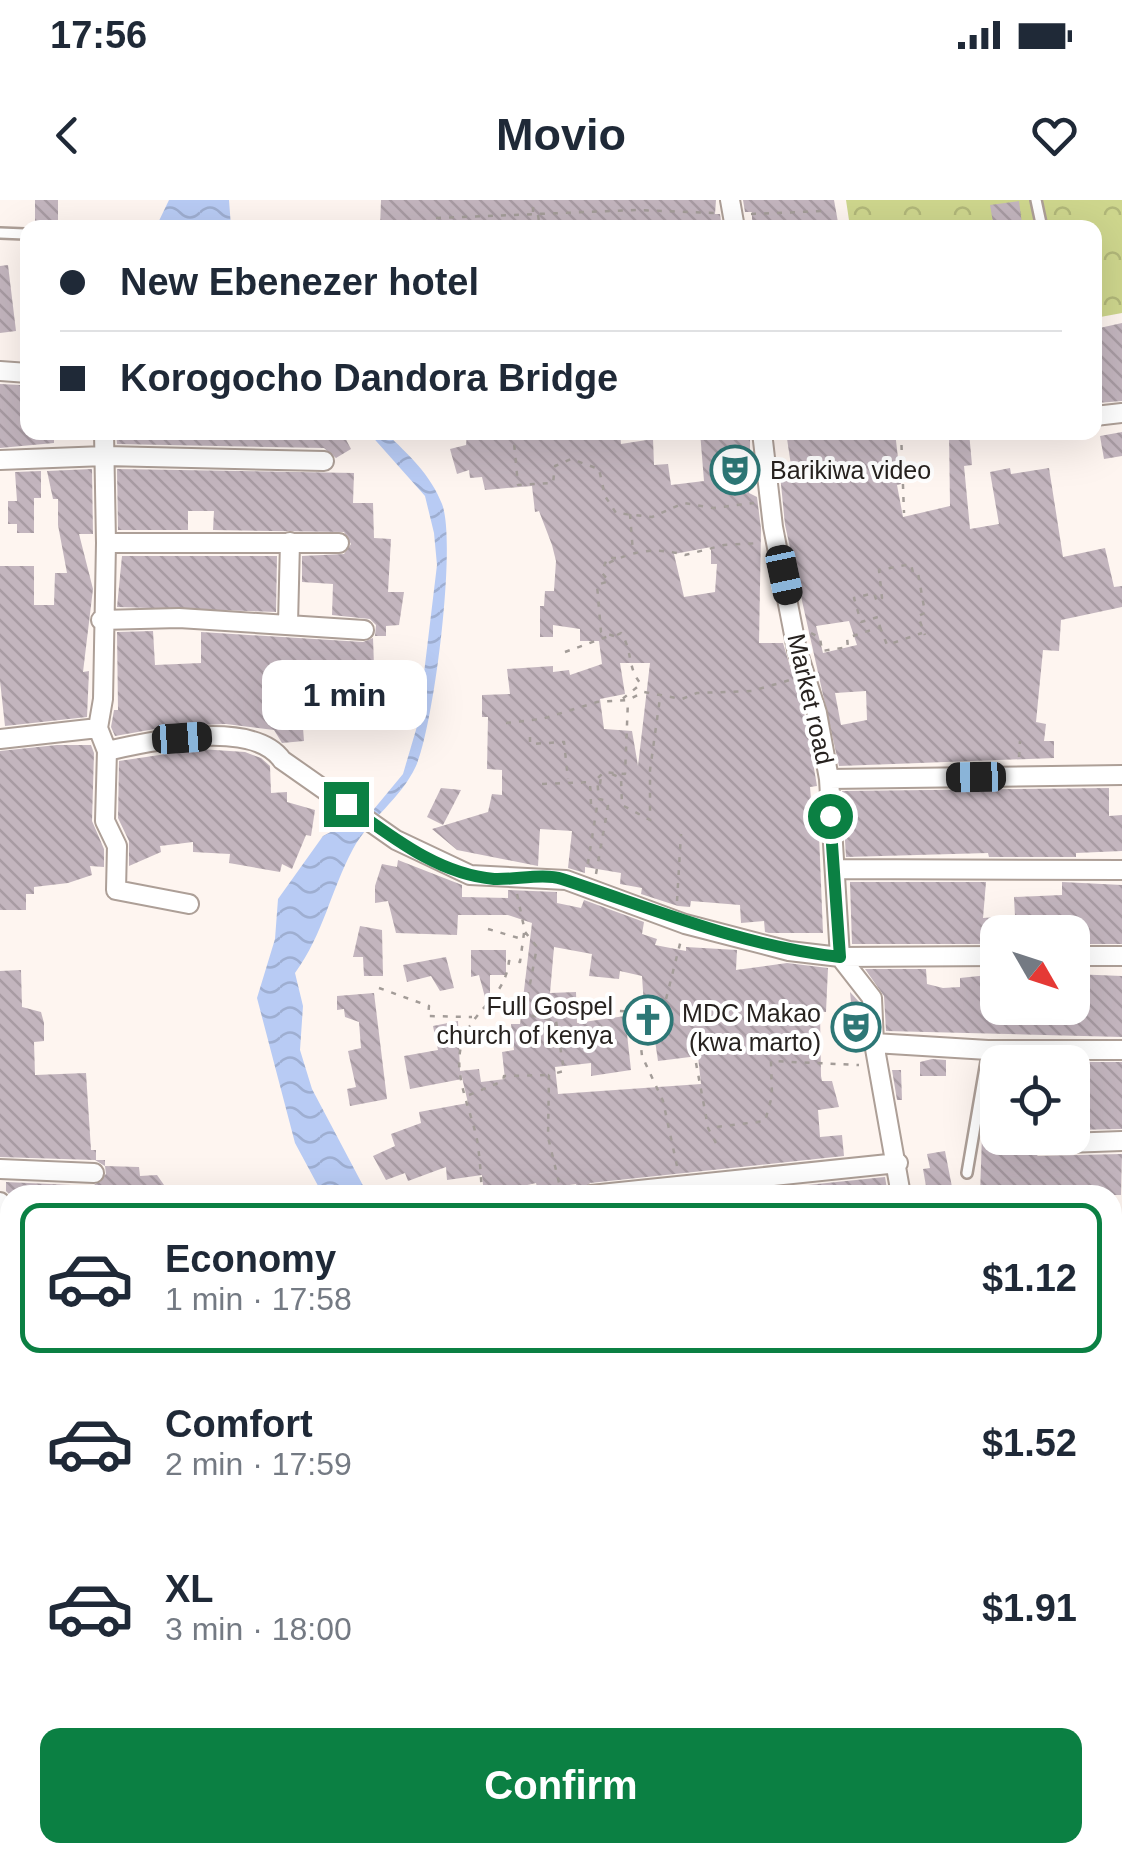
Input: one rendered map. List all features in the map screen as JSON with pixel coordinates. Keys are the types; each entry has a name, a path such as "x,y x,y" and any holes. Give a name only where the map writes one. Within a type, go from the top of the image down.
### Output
{"street":[{"path":"104,440 103,699 98,728 106,751 105,821 117,846 116,890 188,904"},
{"name":"Market road","path":"763,440 777,541 829,779 840,957"},
{"path":"0,460 105,456 324,461"},
{"path":"288,624 290,542"},
{"path":"106,543 339,543"},
{"path":"101,620 288,624 364,630"},
{"path":"0,739 98,728"},
{"path":"106,751 150,741 214,736 256,741 272,746 282,760 396,840 470,875 520,880 552,877 681,921 789,951 840,957 980,956"},
{"path":"829,779 1122,776"},
{"path":"835,869 1122,870"},
{"path":"1090,956 1122,956"},
{"path":"840,957 872,998 874,1043 901,1185"},
{"path":"874,1043 980,1050"},
{"path":"1090,1050 1122,1050"},
{"path":"1090,1142 1122,1141"},
{"path":"660,1185 898,1163"},
{"path":"3,1169 94,1174"},
{"path":"0,1199 0,1266"}],"lane":[{"path":"967,1173 980,1097"}],"path":[{"path":"533,200 533,214 539,215"},
{"path":"436,218 637,210 733,214 823,211"},
{"path":"539,215 539,220"},
{"path":"514,440 518,485 552,483 555,466 570,459 599,469 605,496 616,513 652,516 684,503 713,508 770,500"},
{"path":"901,440 904,513"},
{"path":"609,563 635,550 630,512"},
{"path":"614,636 601,632 597,585 608,582 602,573 607,558 641,550 672,549 686,555 724,545 777,541"},
{"path":"911,564 913,573 918,573 925,613 918,616 924,634 887,645 880,627 878,618 860,622 854,598 874,593 876,602 882,598 878,570 911,564"},
{"path":"807,631 820,638 822,651 848,648 847,638 880,627"},
{"path":"565,652 592,643 595,638 621,633 628,642 629,671 641,684 620,700"},
{"path":"506,723 650,694 682,699 697,693 752,690 804,671"},
{"path":"600,784 602,773 622,778 622,806 650,820 650,770 660,697 650,694"},
{"path":"601,895 596,876 608,801 600,799 597,779 604,772 625,774 628,700"},
{"path":"530,736 530,744 564,742 570,780"},
{"path":"542,784 590,782 592,804 597,806 586,873 575,886"},
{"path":"557,1029 602,1027 602,1010 650,1012 665,1002 681,921 681,834"},
{"path":"468,1096 503,1082 504,1076 564,1071 556,1020 529,1015 526,1005 536,947 525,932 515,884"},
{"path":"488,929 523,940"},
{"path":"481,1185 468,1096 459,1076 462,1043 476,1017 506,983 509,960 520,962 525,932"},
{"path":"379,988 429,1006 428,1016 476,1017"},
{"path":"637,1012 642,1056 662,1102 681,1182"},
{"path":"708,1128 766,1121 772,1062 880,1067"},
{"path":"696,1063 708,1128 716,1143"},
{"path":"549,1075 548,1138 560,1185"}],"green space":[{"path":"846,200 1122,200 1122,313 1102,317 1102,220 849,220"}],"water":[{"path":"169,200 229,200 230,220 159,220"},
{"path":"375,440 393,440 437,493 446,525 445,593 430,713 416,766 353,849 313,943 295,973 303,1006 300,1050 312,1089 363,1185 318,1185 295,1143 257,998 275,939 278,899 323,836 374,809 403,774 418,723 437,565 425,496"}],"building":[{"path":"35,200 58,200 58,220 35,220"},
{"path":"381,200 716,200 715,214 720,214 721,220 380,220"},
{"path":"743,200 834,200 838,220 752,220 752,212 745,212"},
{"path":"1019,201 1021,220 993,220 990,205"},
{"path":"8,265 16,331 0,333 0,266"},
{"path":"1122,323 1122,401 1102,403 1102,327"},
{"path":"0,384 20,385 20,440 54,443 0,448"},
{"path":"1122,432 1122,456 1104,459 1102,436"},
{"path":"117,440 346,440 351,449 336,458 324,448 117,444"},
{"path":"466,440 621,440 621,444 653,440 654,465 668,464 671,485 704,481 701,440 750,440 750,457 746,457 745,467 749,493 757,497 761,529 759,643 783,643 805,716 817,786 810,787 812,811 818,810 823,933 765,932 764,921 741,923 740,905 691,901 690,907 678,906 641,894 642,888 620,884 621,873 585,867 585,873 568,868 572,831 540,829 538,866 457,850 432,829 488,812 492,794 502,795 502,770 487,769 488,717 482,717 482,695 510,694 507,669 553,666 553,672 569,670 570,675 602,664 599,641 580,641 580,629 553,625 553,637 540,637 540,606 544,606 545,591 554,591 556,561 539,511 535,512 532,486 485,490 482,477 470,478 469,470 457,474 450,449 466,445","holes":["711,547 711,564 717,564 715,592 684,597 674,554","620,663 650,663 638,766 632,731 604,729 600,699 625,694"]},
{"path":"787,440 896,440 901,484 897,485 903,517 950,506 949,440 970,440 972,465 964,466 970,529 999,524 990,472 1010,468 1011,474 1049,468 1063,557 1105,548 1114,587 1122,586 1122,607 1061,620 1059,651 1043,650 1036,722 1046,724 1044,741 1054,741 1054,758 839,766 785,525 780,474 792,472","holes":["849,621 857,645 823,653 816,626","866,691 867,720 841,725 835,693"]},
{"path":"92,469 93,534 79,534 93,589 83,672 89,671 87,717 5,726 0,681 0,566 34,566 34,605 54,605 55,573 67,573 58,525 58,499 53,499 47,471"},
{"path":"117,469 354,473 353,503 373,503 374,538 391,539 388,592 404,592 399,625 386,626 386,636 375,636 376,625 370,619 332,615 333,584 302,582 302,556 344,554 351,544 344,532 213,530 214,511 188,511 188,530 118,530"},
{"path":"41,471 41,498 34,498 34,533 17,533 17,524 8,524 8,501 17,501 15,472"},
{"path":"122,556 277,556 276,612 117,607"},
{"path":"153,631 155,665 201,663 201,632 363,642 373,638 374,666 398,666 398,696 375,696 375,712 352,712 355,729 303,728 304,741 282,743 274,730 226,724 172,726 115,736 111,727 114,710 118,710 117,632"},
{"path":"91,745 92,821 104,849 104,867 90,866 92,875 68,883 34,887 34,894 26,894 26,910 0,910 0,751"},
{"path":"200,749 245,752 261,758 270,766 271,793 287,792 287,802 315,810 311,836 306,835 292,869 282,864 280,872 229,863 230,854 193,852 193,842 160,846 161,852 129,866 129,841 118,818 119,761"},
{"path":"441,788 461,790 443,825 427,817"},
{"path":"1109,788 1109,816 1122,815 1122,851 1076,853 1076,857 989,857 988,853 846,857 842,791"},
{"path":"398,860 462,885 462,897 508,898 508,890 557,892 557,903 581,908 584,900 644,922 642,934 657,939 655,945 686,951 686,947 737,950 736,970 787,963 828,968 826,1012 820,1012 821,1076 822,1081 832,1081 839,1107 818,1110 820,1137 842,1135 844,1156 588,1185 483,1185 482,1175 447,1180 446,1167 408,1181 405,1173 386,1180 373,1156 395,1146 391,1134 421,1123 419,1112 468,1103 461,1073 462,1079 410,1089 404,1056 438,1050 433,1026 458,1021 460,1071 479,1069 481,1082 505,1079 502,1052 514,1050 511,1024 520,1024 532,923 508,915 458,915 457,935 396,933 388,901 375,903 375,886 382,864 397,867","holes":["554,947 592,954 589,976 619,979 620,971 642,976 644,1006 650,1006 658,1061 698,1056 701,1084 558,1094 555,1067 591,1063 591,1076 631,1070 625,1016 577,1023 576,992 550,993"]},
{"path":"850,882 986,882 980,944 852,944"},
{"path":"1062,882 1122,885 1122,944 1090,944 1090,915 1015,915 1014,897 1062,895"},
{"path":"360,926 382,930 383,976 364,976 363,957 353,957"},
{"path":"471,950 506,950 506,975 490,975 490,1000 486,1001 479,975 471,977"},
{"path":"446,957 454,988 440,991 431,976 407,982 403,965"},
{"path":"865,969 926,969 927,984 943,988 960,987 960,978 980,976 980,1025 1090,1025 1090,975 1122,976 1122,1037 886,1031 884,996"},
{"path":"21,970 22,1007 41,1012 44,1023 44,1041 34,1042 35,1075 86,1073 91,1150 96,1150 96,1160 105,1160 105,1166 95,1160 0,1157 0,971"},
{"path":"850,992 860,1003 861,1034 854,1034"},
{"path":"374,993 387,1099 350,1106 347,1089 356,1087 348,1051 361,1048 359,1022 345,1017 344,1009 337,1010 337,996"},
{"path":"946,1060 946,1076 920,1076 920,1062"},
{"path":"1090,1062 1122,1062 1122,1129 1090,1130"},
{"path":"892,1070 901,1070 902,1100 897,1100"},
{"path":"945,1151 952,1185 926,1185 923,1169 930,1168 927,1154"},
{"path":"1122,1154 1121,1185 980,1185 981,1155"},
{"path":"105,1166 139,1167 140,1176 157,1175 164,1185 94,1185 106,1174"},
{"path":"885,1177 886,1185 808,1185"},
{"path":"6,1182 71,1185 6,1185"}],"place":[{"name":"Barikiwa video","path":"735,470"},
{"name":"Full Gospel church of kenya","path":"648,1020"},
{"name":"MDC Makao (kwa marto)","path":"856,1027"}],"route":[{"path":"346,804 396,840 454,871 494,878 566,880 685,924 789,951 840,957 830,816"}]}
